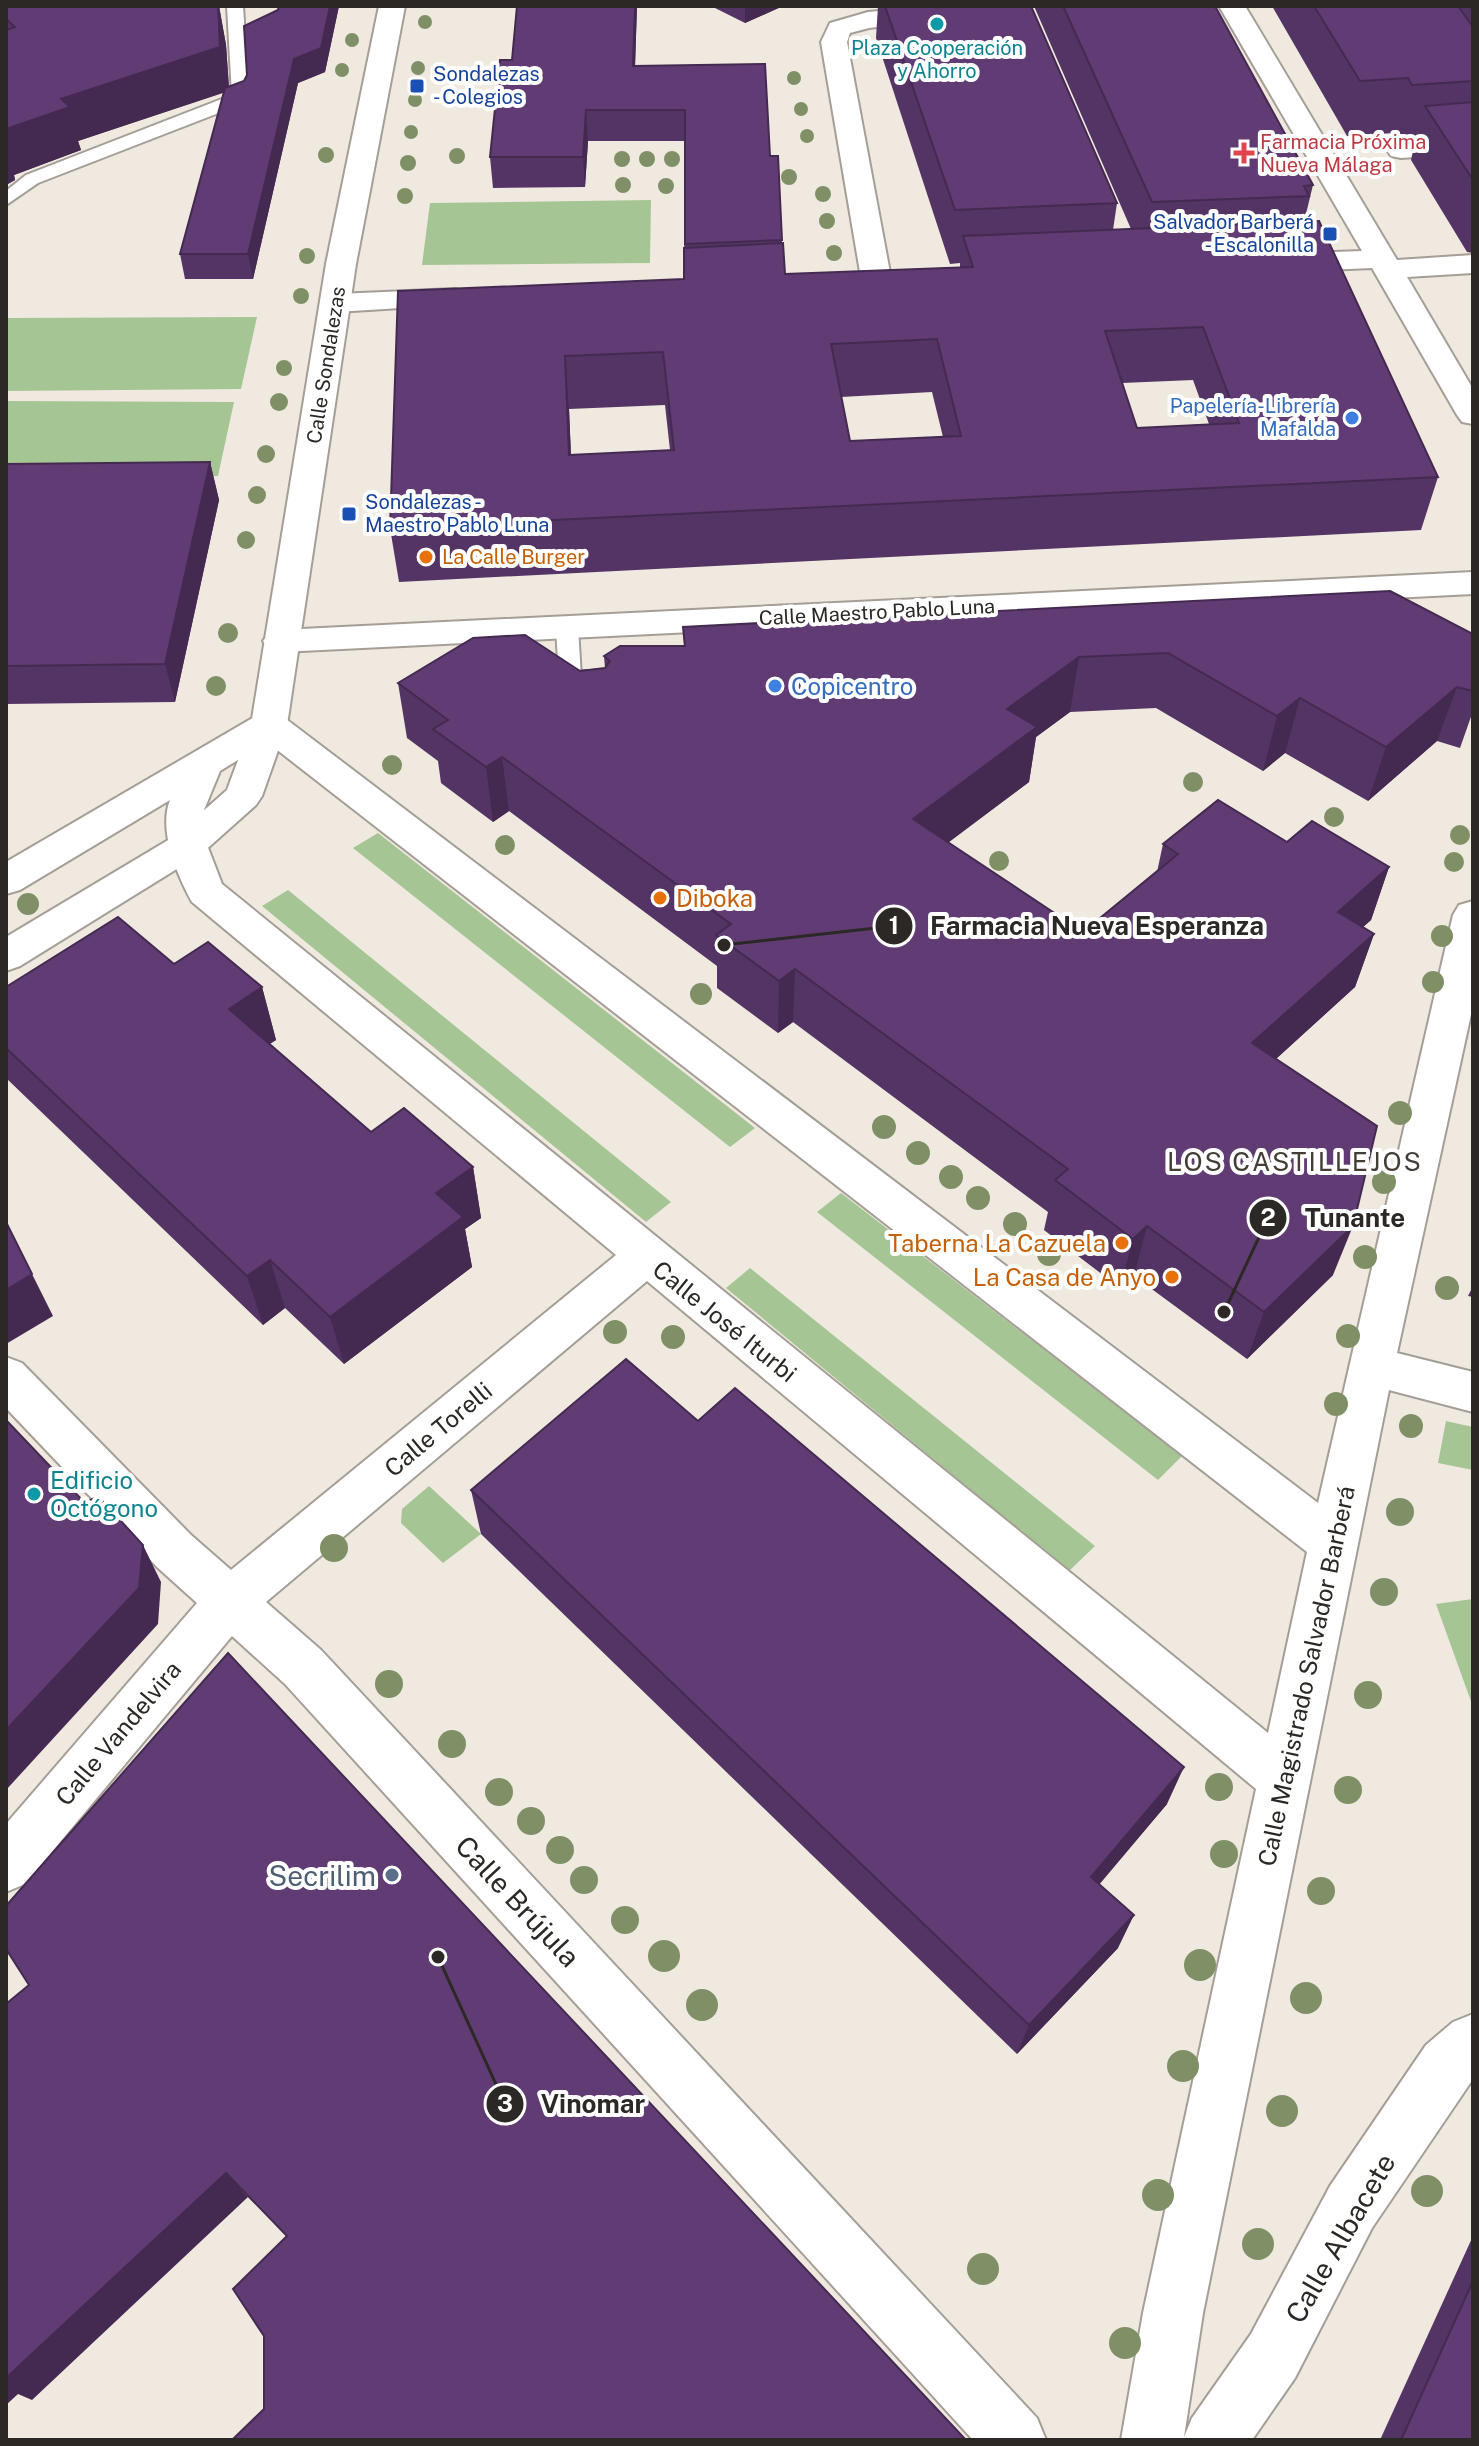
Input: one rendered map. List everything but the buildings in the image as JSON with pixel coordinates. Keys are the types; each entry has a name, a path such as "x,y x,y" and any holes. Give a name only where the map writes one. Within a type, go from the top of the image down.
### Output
{"street":[{"name":"Calle Sondalezas","path":"6,956 188,845 243,796 269,725 336,303 392,6"},
{"path":"1232,6 1473,415"},
{"path":"908,277 862,279 834,42 839,28 868,20 959,14"},
{"path":"1401,150 1473,145"},
{"path":"1255,264 1473,264"},
{"path":"336,303 487,297"},
{"name":"Calle Maestro Pablo Luna","path":"281,641 1473,583"},
{"path":"6,880 269,725 1334,1544"},
{"path":"188,845 185,810 203,766"},
{"name":"Calle José Iturbi","path":"188,845 206,892 1285,1779"},
{"name":"Calle Magistrado Salvador Barberá","path":"1152,2440 1173,2313 1371,1366 1473,915"},
{"name":"Calle Torelli","path":"230,1601 646,1256"},
{"path":"1371,1366 1473,1392"},
{"name":"Calle Brújula","path":"6,1377 174,1551 303,1667 1015,2440"},
{"name":"Calle Vandelvira","path":"6,1865 230,1601"},
{"name":"Calle Albacete","path":"1214,2440 1273,2356 1351,2207 1446,2065 1473,2042"}],"lane":[{"path":"6,200 32,179 241,98 235,6"},
{"path":"567,627 571,697 589,710"}],"green space":[{"path":"651,200 650,263 422,265 430,203"},
{"path":"257,317 241,389 6,391 6,318"},
{"path":"6,401 234,402 218,476 6,475"},
{"path":"378,833 755,1128 730,1147 353,848"},
{"path":"288,890 671,1202 646,1222 262,906"},
{"path":"841,1193 1182,1456 1158,1480 817,1212"},
{"path":"750,1268 1095,1546 1069,1571 726,1288"},
{"path":"1446,1421 1473,1427 1473,1470 1438,1463"},
{"path":"429,1486 481,1534 443,1563 401,1523 402,1509"},
{"path":"1473,1599 1473,1707 1436,1604"}],"place":[{"name":"Plaza Cooperación y Ahorro","path":"937,24"},
{"name":"Sondalezas - Colegios","path":"417,86"},
{"name":"Farmacia Próxima Nueva Málaga","path":"1244,153"},
{"name":"Salvador Barberá - Escalonilla","path":"1330,234"},
{"name":"Papelería-Librería Mafalda","path":"1352,418"},
{"name":"Sondalezas - Maestro Pablo Luna","path":"349,514"},
{"name":"La Calle Burger","path":"426,557"},
{"name":"Copicentro","path":"775,686"},
{"name":"Diboka","path":"660,898"},
{"name":"Farmacia Nueva Esperanza","path":"724,945"},
{"name":"Taberna La Cazuela","path":"1122,1243"},
{"name":"La Casa de Anyo","path":"1172,1277"},
{"name":"Tunante","path":"1224,1312"},
{"name":"Edificio Octógono","path":"34,1494"},
{"name":"Secrilim","path":"392,1875"},
{"name":"Vinomar","path":"438,1957"}],"district":[{"name":"LOS CASTILLEJOS","path":"1295,1161"}]}
